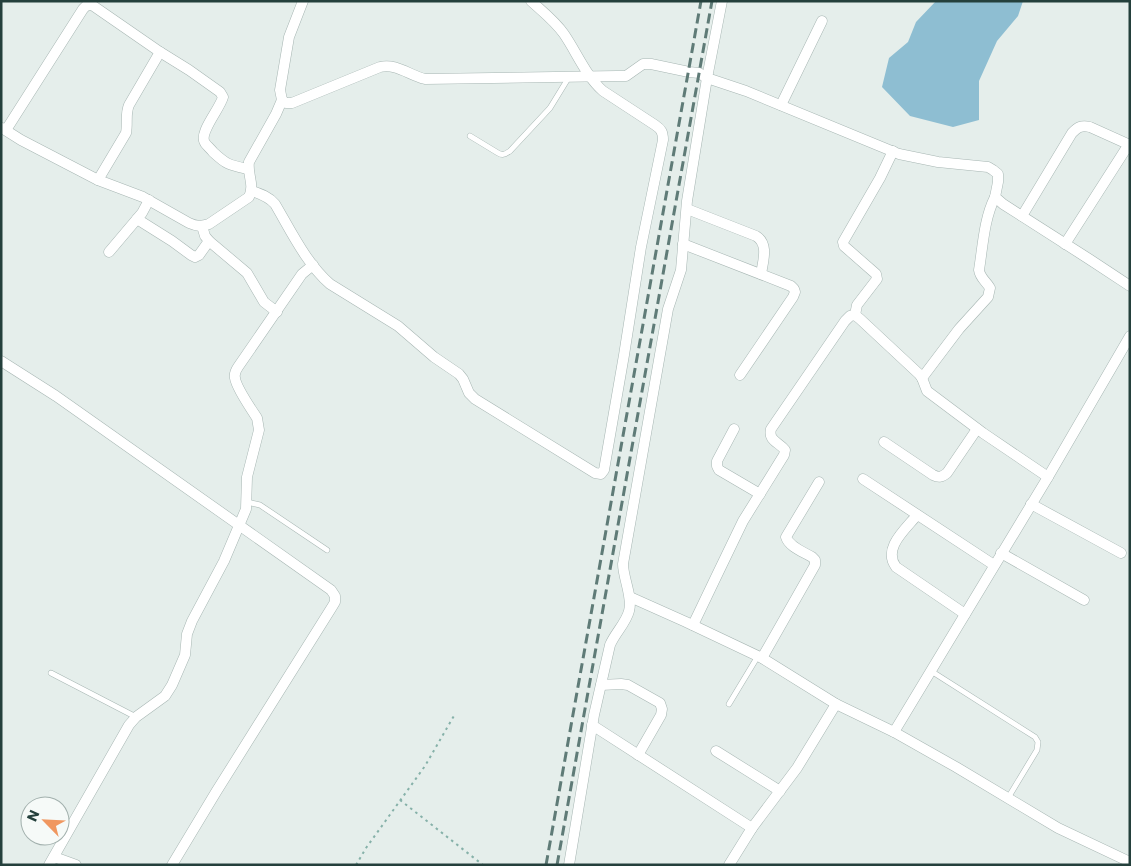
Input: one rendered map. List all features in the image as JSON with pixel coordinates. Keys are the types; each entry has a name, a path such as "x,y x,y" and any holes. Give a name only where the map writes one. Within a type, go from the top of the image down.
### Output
{"street":[{"path":"248,169 224,162 205,143 203,137 205,131 221,102 220,92 92,5 82,8 3,129 98,180 149,200 195,226 209,224 249,197 252,191 248,162 282,100 280,90 289,36 303,1"},
{"path":"252,191 265,196 275,204 302,250 330,284 398,326 434,357 459,374 474,400 595,473 601,474 604,470 641,247 663,140 663,132 603,91 591,77 562,32 531,1"},
{"path":"569,865 592,725 601,685 613,638 629,612 630,597 623,564 668,309 681,270 687,209 722,1"},
{"path":"781,105 822,21"},
{"path":"98,180 126,133 129,105 160,52"},
{"path":"282,100 286,103 292,103 386,65 425,79 626,76 644,64 651,64 699,73 893,152 938,162 988,167 998,174 995,197 987,217 979,270 982,279 990,288 988,297 959,329 922,378"},
{"path":"1022,216 1072,133 1078,128 1090,127 1130,144 1065,244"},
{"path":"855,315 857,305 877,279 876,274 844,246 842,242 880,178 893,152"},
{"path":"995,197 1130,286"},
{"path":"109,252 137,219 149,200"},
{"path":"687,209 761,239 764,243 761,274"},
{"path":"137,219 196,257 209,241"},
{"path":"202,226 209,241 247,273 264,302 276,312"},
{"path":"684,244 794,288 793,297 740,374"},
{"path":"76,865 52,861 129,725 136,717 165,696 172,685 185,655 192,621 224,562 246,509 247,477 259,430 257,418 237,384 235,377 238,366 302,274 313,265"},
{"path":"855,315 922,378 927,391 977,429 1048,477"},
{"path":"693,625 743,521 784,455 785,450 782,446 772,439 771,429 845,321 850,316 855,315"},
{"path":"894,732 1048,477 1130,336"},
{"path":"1,361 56,396 331,590 335,596 335,602 172,865"},
{"path":"734,429 717,461 717,466 719,470 760,494"},
{"path":"884,442 933,475 942,477 947,474 977,429"},
{"path":"863,479 994,565"},
{"path":"760,657 815,565 815,560 812,557 790,544 786,537 819,482"},
{"path":"1031,504 1121,553"},
{"path":"917,515 893,546 892,562 896,567 965,614"},
{"path":"1002,553 1084,600"},
{"path":"630,597 760,657 836,704 894,732 1058,828 1130,862"},
{"path":"601,685 628,685 660,703 661,715 638,755"},
{"path":"729,865 752,828 797,768 836,704"},
{"path":"592,725 752,828"},
{"path":"716,751 780,791"}],"lane":[{"path":"470,136 498,153 505,154 550,108 569,77"},
{"path":"247,502 260,505 327,550"},
{"path":"729,704 760,657"},
{"path":"931,671 1035,737 1038,742 1037,750 1008,798"},
{"path":"51,673 136,717"}],"path":[{"path":"356,865 366,848 425,766 455,714"},
{"path":"400,800 482,865"}],"water":[{"path":"936,1 1023,1 1018,16 997,41 979,81 979,120 953,127 910,116 882,87 889,58 908,42 916,22"}],"railway":[{"path":"546,865 701,1"},
{"path":"557,865 712,1"}]}
